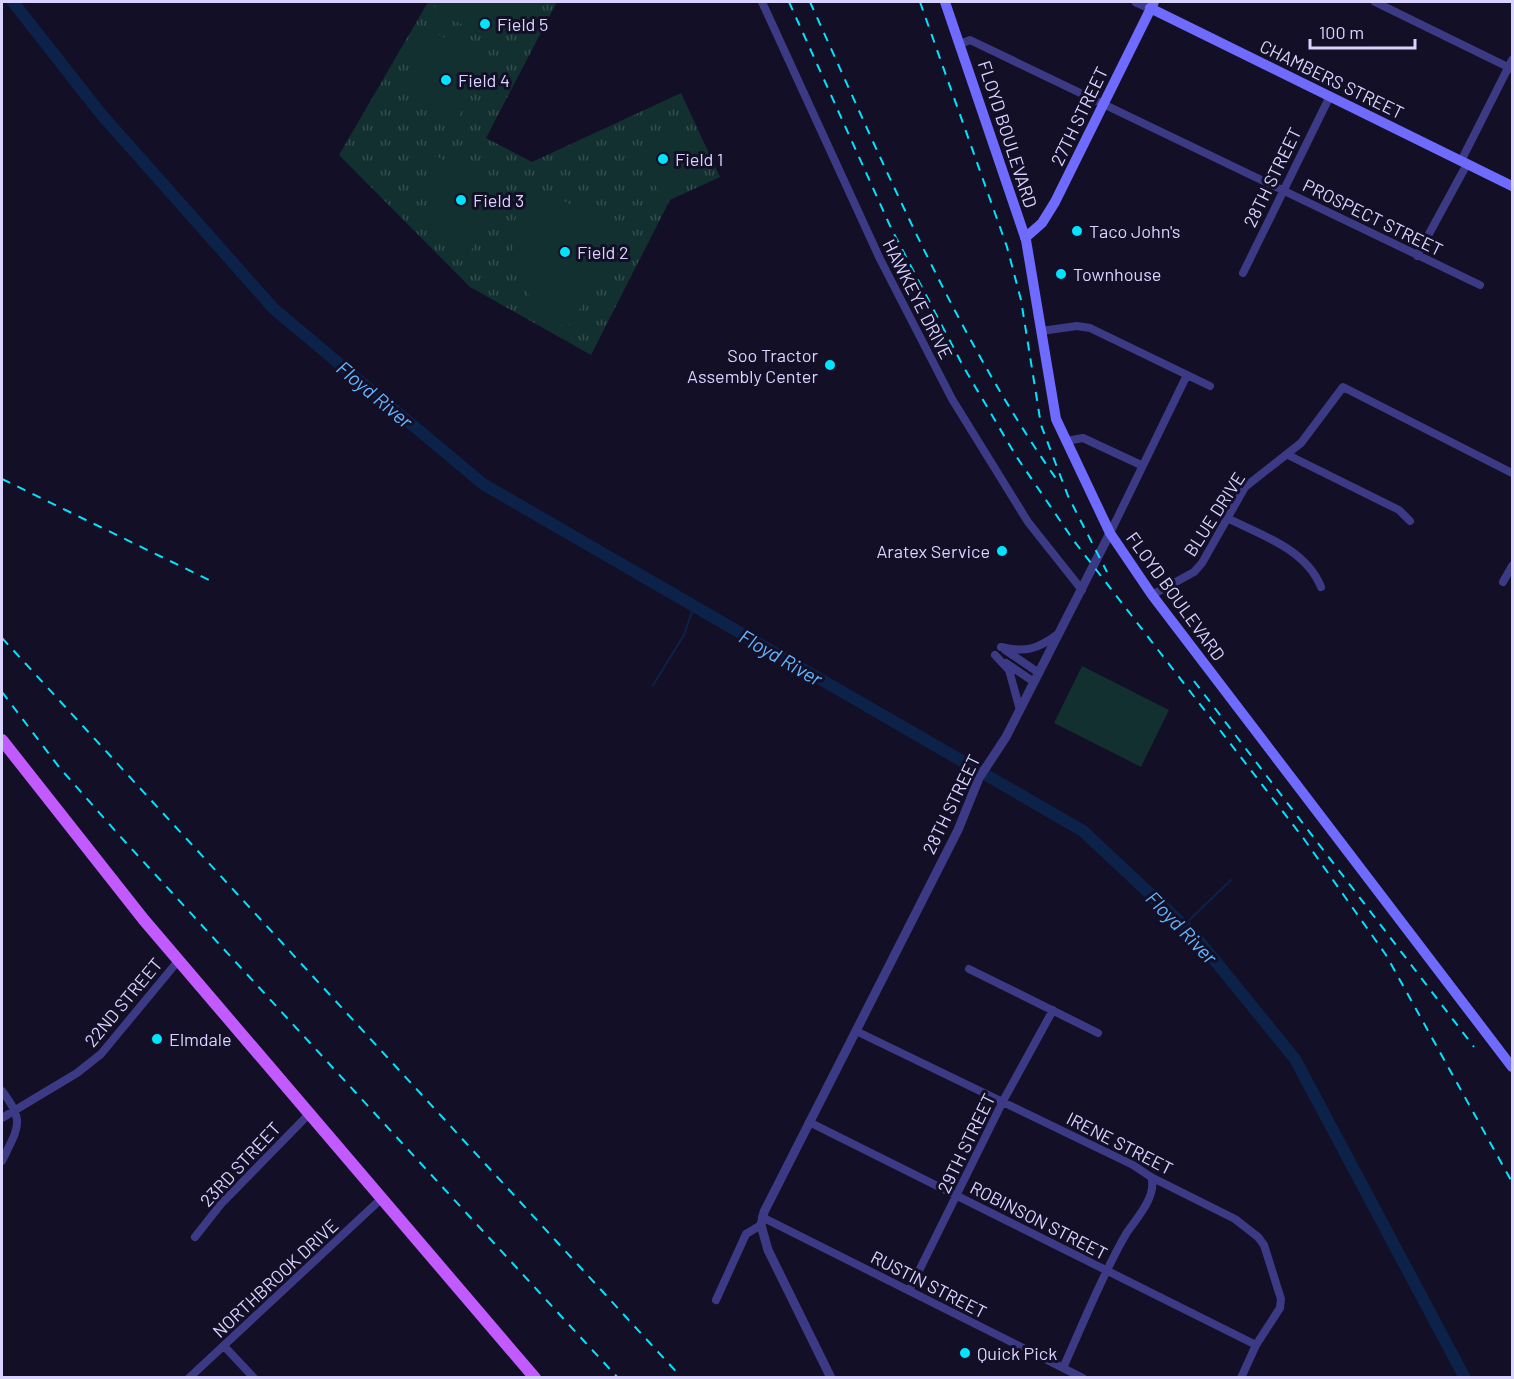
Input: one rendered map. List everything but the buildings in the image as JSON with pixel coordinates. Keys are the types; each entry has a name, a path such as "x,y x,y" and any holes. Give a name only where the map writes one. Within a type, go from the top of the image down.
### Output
{"main road":[{"name":"FLOYD BOULEVARD","path":"945,2 1025,238 1056,419 1110,533 1152,595 1512,1067"},
{"name":"CHAMBERS STREET","path":"1152,5 1512,186"},
{"name":"27TH STREET","path":"1025,238 1042,223 1055,202 1152,5"},
{"path":"2,740 109,878 178,961 535,1377"}],"street":[{"name":"HAWKEYE DRIVE","path":"762,2 880,259 952,399 1028,522 1082,590"},
{"name":"CHAMBERS STREET","path":"1136,2 1152,5"},
{"path":"1375,2 1511,65 1417,256"},
{"name":"PROSPECT STREET","path":"960,44 970,40 1480,285"},
{"name":"28TH STREET","path":"1243,273 1330,96"},
{"path":"1041,331 1077,326 1090,328 1210,386"},
{"name":"28TH STREET","path":"762,1221 808,1122 958,830 979,778 1006,736 1082,590 1141,465 1187,375"},
{"name":"BLUE DRIVE","path":"1152,595 1194,572 1207,556 1227,518 1253,479 1288,455 1343,387 1512,473"},
{"path":"1066,441 1083,438 1141,465"},
{"path":"1288,455 1399,510 1410,521"},
{"path":"1227,518 1294,552 1316,574 1321,587"},
{"path":"1503,582 1512,566"},
{"path":"1039,673 1001,647 1019,651 1031,650 1059,634"},
{"path":"1020,710 1009,670 995,656 1034,682"},
{"name":"22ND STREET","path":"2,1118 77,1073 101,1054 178,961"},
{"path":"969,969 1098,1033"},
{"name":"29TH STREET","path":"909,1291 1003,1101 1053,1010"},
{"name":"IRENE STREET","path":"856,1031 1133,1165 1151,1177 1234,1219 1258,1237 1263,1245 1281,1299 1275,1317 1256,1345 1241,1377"},
{"path":"2,1091 16,1109 18,1125 2,1161"},
{"name":"23RD STREET","path":"195,1237 221,1204 309,1114"},
{"name":"ROBINSON STREET","path":"808,1122 1256,1345"},
{"path":"1063,1368 1119,1247 1140,1217 1152,1186 1151,1177"},
{"name":"NORTHBROOK DRIVE","path":"189,1377 381,1199"},
{"path":"716,1300 746,1234 762,1221 768,1250 831,1377"},
{"name":"RUSTIN STREET","path":"762,1221 1083,1377"},
{"path":"224,1346 254,1377"}],"green space":[{"path":"428,2 557,2 486,138 532,162 681,93 720,177 670,200 591,355 470,287 339,155"},
{"name":"Field 5","path":"438,2 521,2 501,39 493,42 434,9"},
{"name":"Field 4","path":"426,28 484,59 486,66 455,124 429,106 415,84 413,71 415,58"},
{"name":"Field 1","path":"676,131 687,150 687,166 678,180 659,191 634,154"},
{"name":"Field 3","path":"435,156 496,183 499,191 471,251 445,235 431,212 428,185"},
{"name":"Field 2","path":"529,183 621,231 624,243 567,328 547,314 532,299 515,264 514,226"},
{"path":"1082,666 1169,710 1141,767 1054,723"}],"waterway":[{"name":"Floyd River","path":"13,2 101,114 274,309 483,484 1083,831 1195,936 1295,1059 1465,1378"},
{"path":"653,685 684,635 693,608"},
{"path":"1184,925 1231,880"}],"railway":[{"path":"789,2 891,228 963,366 1016,456 1074,541 1304,839 1386,955 1512,1182"},
{"path":"810,2 894,186 953,307 985,366 1057,480"},
{"path":"920,2 1007,247 1021,300 1041,425 1068,496 1107,572"},
{"path":"2,479 211,581"},
{"path":"2,638 682,1378"},
{"path":"1194,681 1474,1047"},
{"path":"2,692 59,767 118,834 618,1378"}],"place":[{"name":"Field 5","path":"485,24"},
{"name":"Field 4","path":"446,80"},
{"name":"Field 1","path":"663,159"},
{"name":"Field 3","path":"461,200"},
{"name":"Taco John's","path":"1077,231"},
{"name":"Field 2","path":"565,252"},
{"name":"Townhouse","path":"1061,274"},
{"name":"Soo Tractor Assembly Center","path":"830,365"},
{"name":"Aratex Service","path":"1002,551"},
{"name":"Elmdale","path":"157,1039"},
{"name":"Quick Pick","path":"965,1353"}]}
